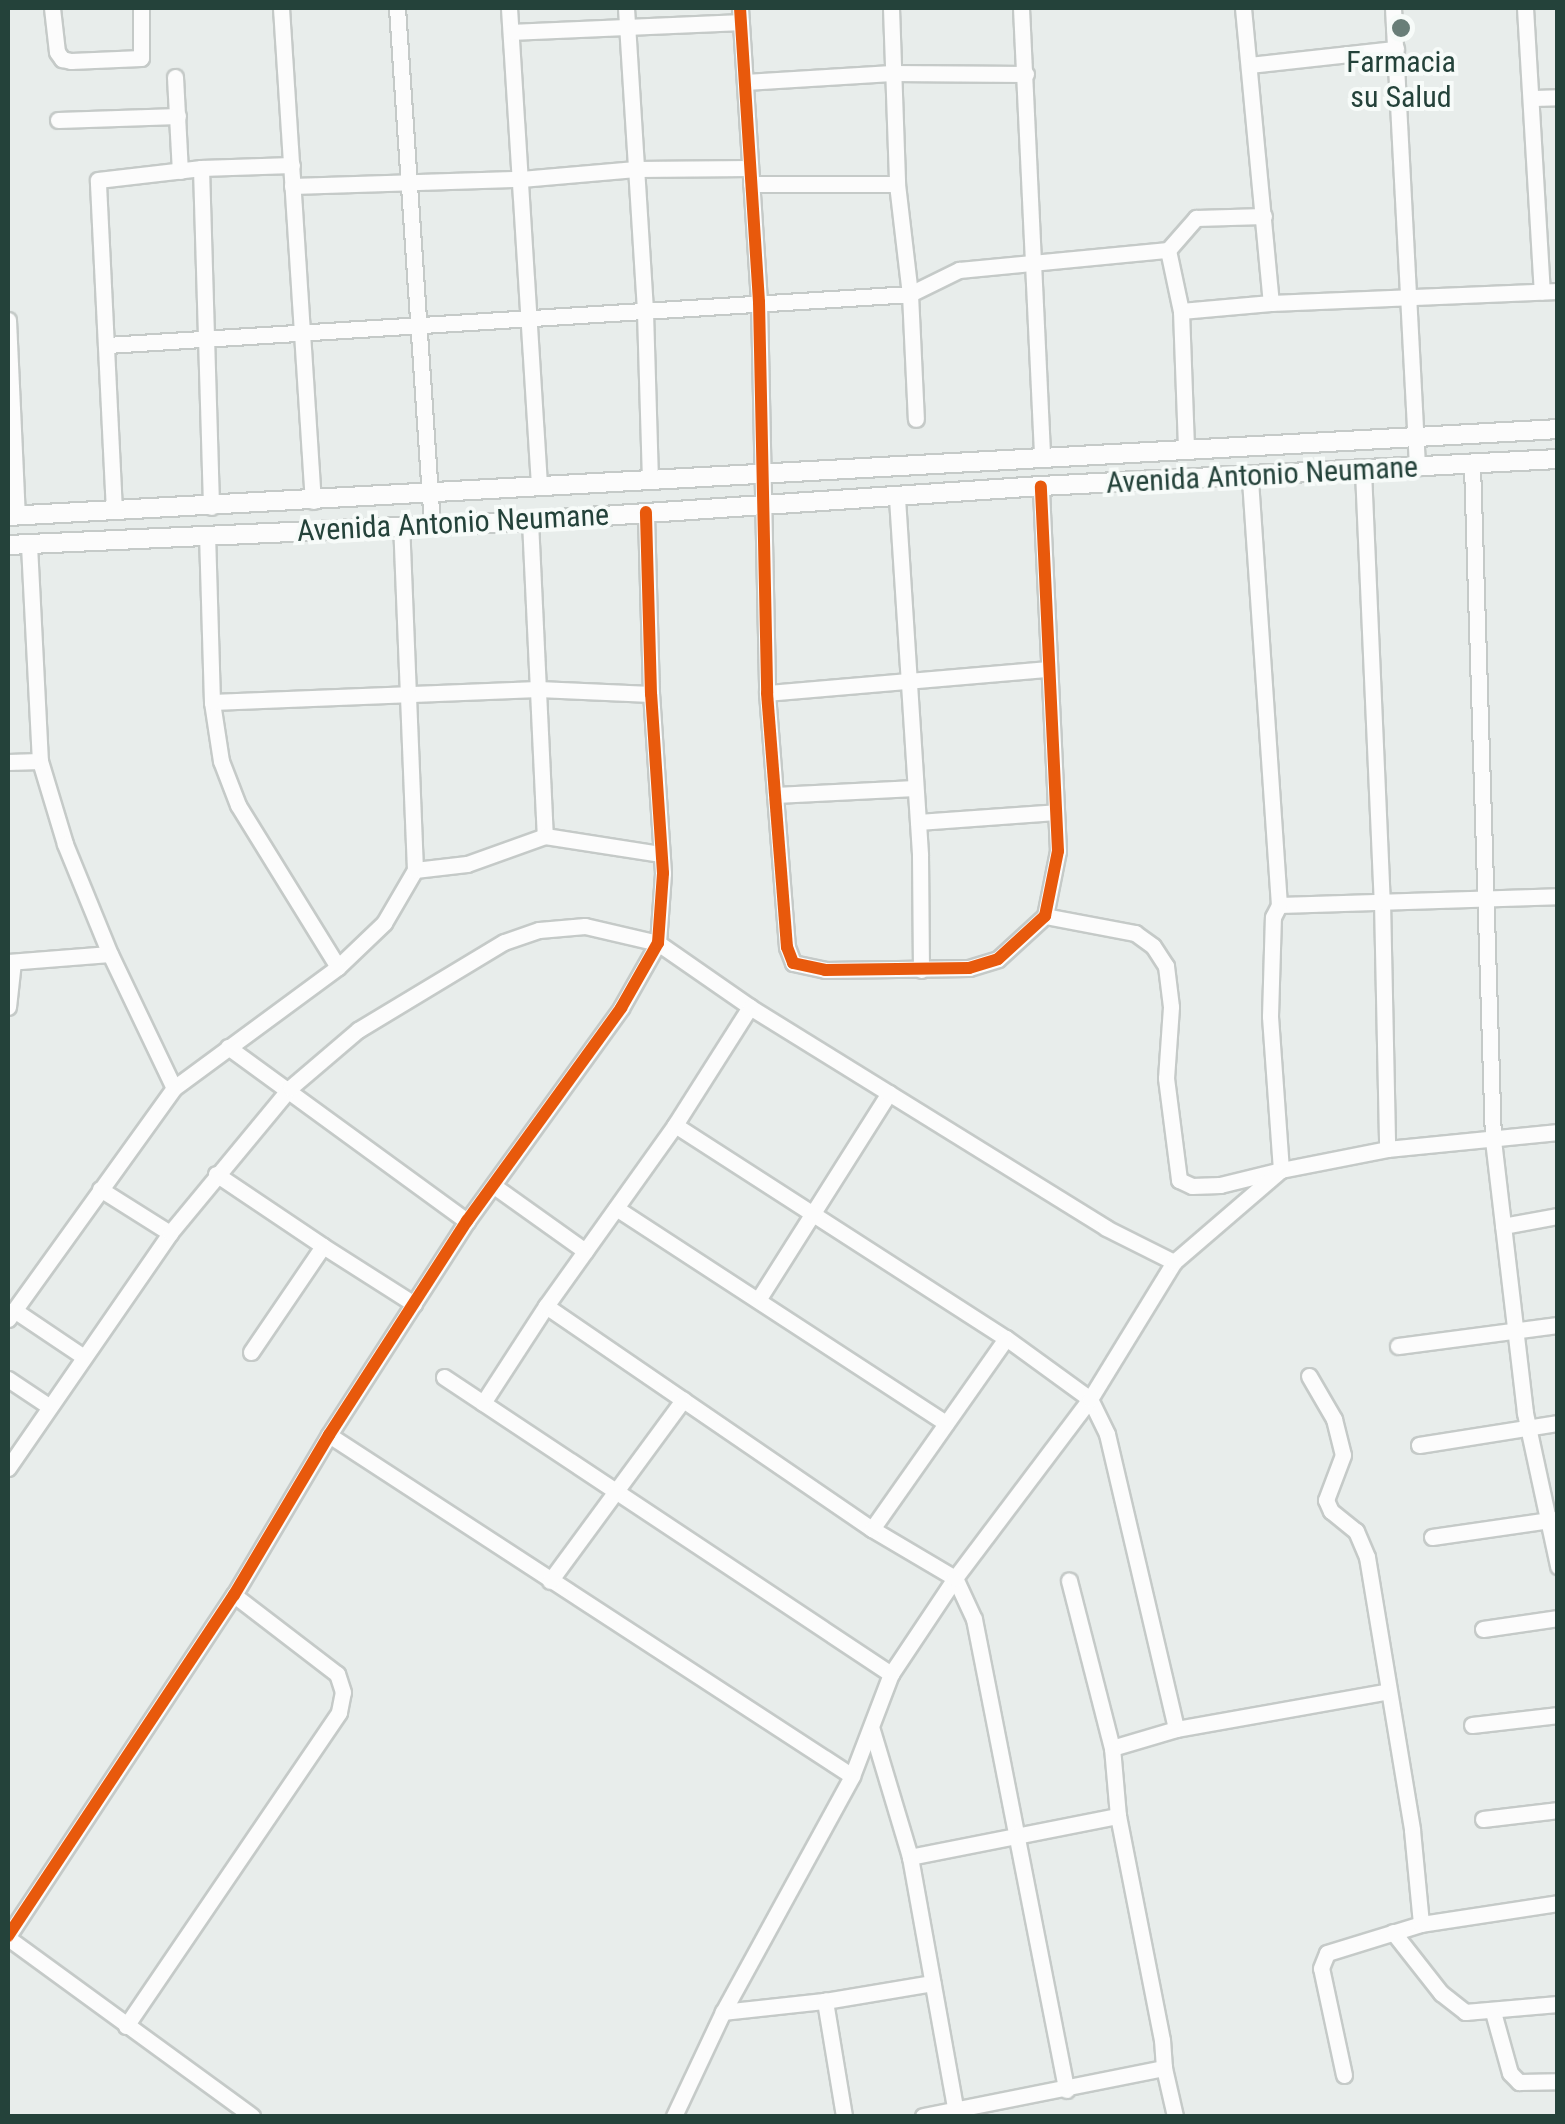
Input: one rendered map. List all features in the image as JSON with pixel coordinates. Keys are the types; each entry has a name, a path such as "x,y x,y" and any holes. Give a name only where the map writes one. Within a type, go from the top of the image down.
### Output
{"street":[{"path":"52,8 57,52 62,59 71,61 141,58 141,8"},
{"path":"282,8 313,501"},
{"path":"397,8 422,323 432,525"},
{"path":"509,8 539,486"},
{"path":"626,8 645,312 650,478"},
{"path":"891,8 898,184 910,294 916,419"},
{"path":"1021,8 1036,264 1042,458"},
{"path":"1243,8 1270,302"},
{"path":"1393,8 1412,299 1417,468"},
{"path":"1182,311 1270,302 1550,291 1525,8"},
{"path":"511,32 740,15 759,302 766,693 787,947 793,964 825,970 969,968 998,959 1045,916 1058,851 1041,486"},
{"path":"1250,65 1396,49"},
{"path":"745,82 892,73 1026,74"},
{"path":"176,77 180,172"},
{"path":"1534,98 1558,97"},
{"path":"58,120 178,116"},
{"path":"114,510 98,180 201,168 292,164"},
{"path":"201,168 211,506"},
{"path":"292,186 411,178 521,178 636,169 898,184"},
{"path":"107,345 530,315 645,312 910,294 959,270 1168,250 1196,218 1264,216"},
{"path":"1168,250 1182,311 1186,450"},
{"path":"8,320 12,515"},
{"name":"Avenida Antonio Neumane","path":"12,515 431,495 650,478 1558,429"},
{"name":"Avenida Antonio Neumane","path":"8,545 530,520 1041,486 1558,459"},
{"path":"1472,465 1493,1140 1528,1427 1553,1520 1558,1566"},
{"path":"1363,472 1382,901 1388,1150"},
{"path":"1250,476 1279,905 1273,917 1270,1016 1280,1170"},
{"path":"896,498 918,822 921,970"},
{"path":"252,2116 235,2112 8,1937 234,1595 329,1436 467,1222 621,1008 658,942 663,903 646,512"},
{"path":"530,520 545,836"},
{"path":"84,1356 11,1314 174,1088 338,967 384,923 415,870 401,525"},
{"path":"207,536 212,702 221,761 238,805 338,967"},
{"path":"29,545 40,761 66,844 110,954 174,1088"},
{"path":"766,693 1047,669"},
{"path":"212,702 538,689 651,694"},
{"path":"8,762 40,761"},
{"path":"775,795 915,788"},
{"path":"918,822 1056,812"},
{"path":"415,870 467,864 545,836 660,854"},
{"path":"1279,905 1558,896"},
{"path":"1045,916 1135,933 1153,946 1166,966 1171,1006 1166,1078 1179,1180 1192,1186 1220,1185 1388,1150 1558,1132"},
{"path":"8,1468 170,1233 290,1088 358,1030 504,942 539,930 586,926 658,942 750,1006 1106,1228 1174,1262"},
{"path":"8,1007 10,962 110,954"},
{"path":"483,1402 546,1306 675,1126 750,1006"},
{"path":"228,1046 467,1222"},
{"path":"758,1300 889,1093"},
{"path":"675,1126 1006,1338 1090,1400 1108,1434 1176,1728"},
{"path":"674,2116 722,2012 852,1776 891,1674 955,1578 1090,1400 1174,1262 1280,1170"},
{"path":"216,1174 414,1304"},
{"path":"494,1186 585,1251"},
{"path":"100,1189 170,1233"},
{"path":"616,1208 946,1423"},
{"path":"1503,1226 1558,1216"},
{"path":"252,1352 322,1246"},
{"path":"546,1306 872,1529 955,1578 974,1619 1066,2090"},
{"path":"1398,1346 1558,1325"},
{"path":"872,1529 1006,1338"},
{"path":"1309,1376 1334,1419 1343,1455 1326,1500 1332,1511 1361,1538 1367,1557 1412,1830 1422,1924"},
{"path":"444,1377 891,1674"},
{"path":"8,1379 50,1406"},
{"path":"550,1582 684,1400"},
{"path":"1419,1445 1558,1423"},
{"path":"329,1436 852,1776"},
{"path":"1432,1537 1553,1520"},
{"path":"1069,1580 1112,1748 1118,1816 1175,2116"},
{"path":"126,2026 339,1712 343,1692 337,1674 234,1595"},
{"path":"1483,1629 1558,1618"},
{"path":"1112,1748 1176,1728 1389,1691"},
{"path":"1472,1725 1558,1715"},
{"path":"872,1730 910,1858 956,2112"},
{"path":"1483,1819 1558,1810"},
{"path":"910,1858 1016,1833 1118,1816"},
{"path":"1344,2075 1321,1968 1327,1953 1422,1924 1558,1903"},
{"path":"1393,1932 1442,1993 1465,2012 1558,2004"},
{"path":"722,2012 825,2001 933,1983"},
{"path":"825,2001 844,2116"},
{"path":"1493,2012 1510,2073 1519,2082 1558,2081"},
{"path":"924,2116 1164,2068"}],"cycle path":[{"path":"740,8 759,302 767,693 787,947 793,963 825,970 969,968 998,959 1045,916 1058,851 1041,486"},
{"path":"8,1936 234,1595 329,1435 467,1221 621,1008 658,943 663,873 651,694 646,512"}],"place":[{"name":"Farmacia su Salud","path":"1401,28"}]}
